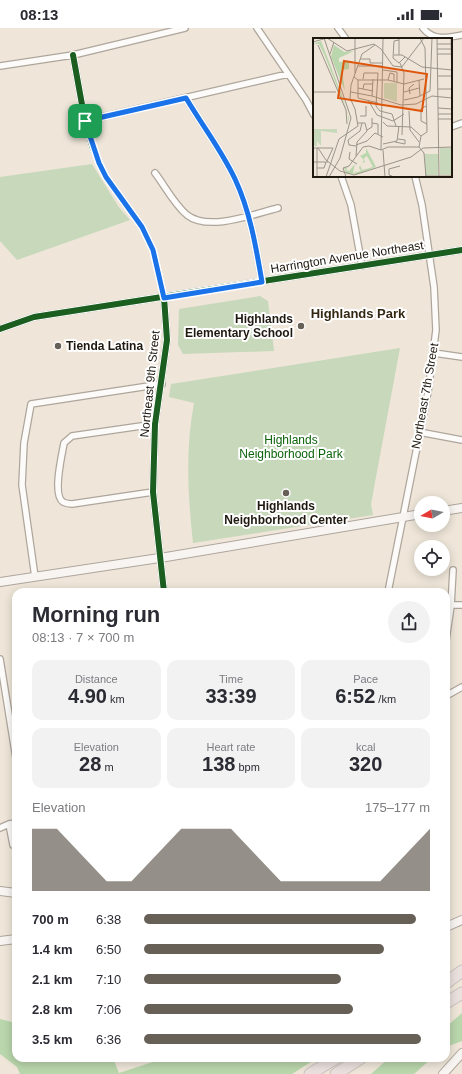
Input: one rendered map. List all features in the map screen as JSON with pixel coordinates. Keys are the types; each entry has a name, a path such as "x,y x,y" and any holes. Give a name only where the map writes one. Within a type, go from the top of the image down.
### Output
{"highway":[{"path":"450,981 462,971"},
{"path":"450,982 462,975"},
{"path":"450,1000 462,993"},
{"path":"310,1074 330,1062"},
{"path":"336,1074 355,1062"}],"street":[{"path":"0,66 73,55 185,28"},
{"path":"257,28 313,113"},
{"path":"338,28 345,38"},
{"path":"423,28 426,33 437,38 462,35"},
{"name":"Northeast 9th Street","path":"73,55 85,121 99,163 106,177 142,227 153,250 164,298 167,340 162,384 155,424 153,492 164,588"},
{"path":"85,121 288,74"},
{"path":"186,98 235,179 257,248 262,282"},
{"path":"452,127 462,123"},
{"path":"155,173 186,214 193,219 211,223 248,216 278,208"},
{"path":"341,177 351,205 362,266"},
{"name":"Northeast 7th Street","path":"389,588 428,392 434,352 436,310 430,255 415,177"},
{"name":"Harrington Avenue Northeast","path":"0,330 34,317 164,298 462,250"},
{"path":"434,352 462,357"},
{"path":"35,577 22,485 24,443 32,404 162,384"},
{"path":"153,492 72,504 63,502 60,498 58,495 58,484 64,443 72,436 155,424"},
{"path":"419,432 462,440"},
{"path":"450,510 462,508"},
{"path":"0,582 161,558 414,515"},
{"path":"450,597 453,570"},
{"path":"450,606 462,605"},
{"path":"0,659 12,733"},
{"path":"450,694 462,688"},
{"path":"0,828 12,823"},
{"path":"9,824 12,840"},
{"path":"0,891 12,892"},
{"path":"450,924 462,920"},
{"path":"0,942 12,940"},
{"path":"443,1074 462,1053"}],"green space":[{"path":"92,164 118,206 130,220 17,260 0,241 0,177"},
{"path":"260,296 268,301 274,351 183,354 178,345 179,309"},
{"name":"Highlands Neighborhood Park","path":"400,348 371,504 373,515 193,543 188,456 194,403 169,397 171,384"},
{"path":"462,1013 462,1041 450,1046 450,1024"},
{"path":"0,1019 12,1022 12,1062 115,1062 119,1073 153,1062 311,1062 292,1074 20,1074 17,1067 0,1054"},
{"path":"384,1062 428,1062 414,1074 371,1074"}],"cycle path":[{"path":"73,55 85,121 92,146 106,177 142,227 153,250 164,297 167,340 155,424 153,492 164,588"},
{"path":"0,329 34,317 462,250"}],"place":[{"name":"Highlands Elementary School","path":"301,326"},
{"name":"Tienda Latina","path":"58,346"},
{"name":"Highlands Neighborhood Center","path":"286,493"}],"district":[{"name":"Highlands Park","path":"358,313"}],"route":[{"path":"186,98 235,179 257,248 262,282 164,298 160,273 153,250 142,227 106,177 92,146 85,121 186,98"}]}
